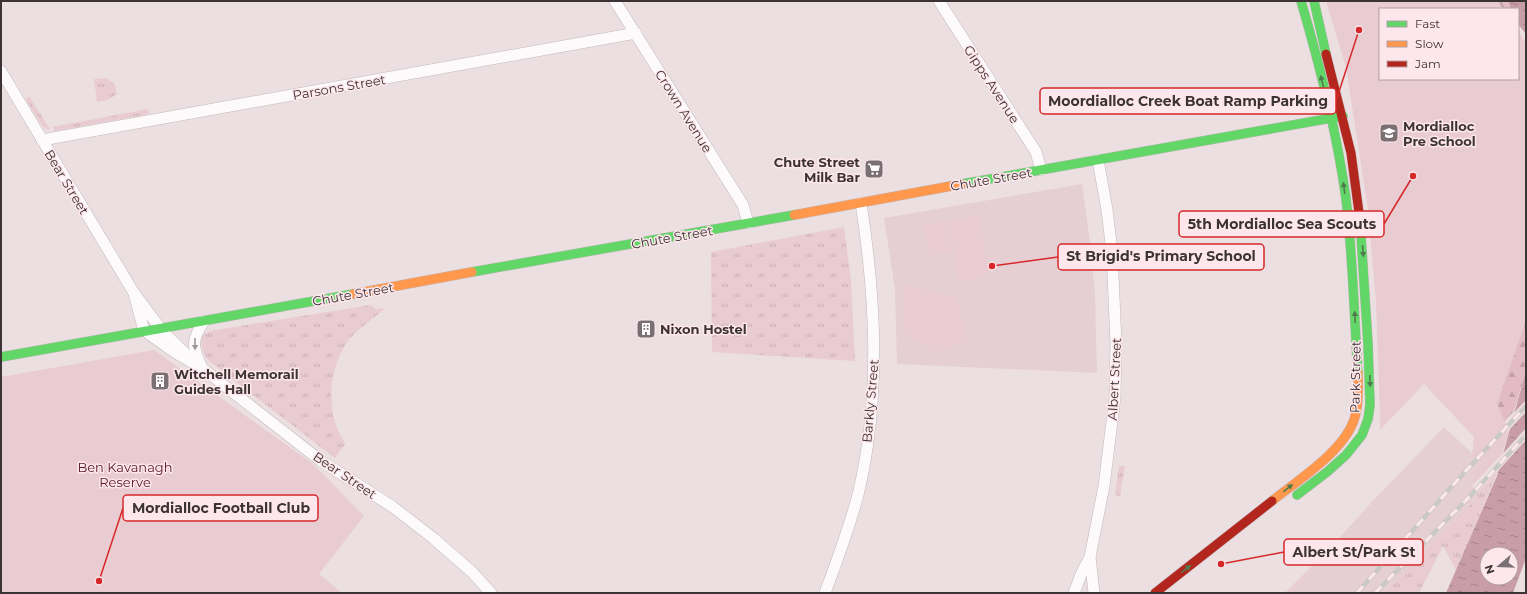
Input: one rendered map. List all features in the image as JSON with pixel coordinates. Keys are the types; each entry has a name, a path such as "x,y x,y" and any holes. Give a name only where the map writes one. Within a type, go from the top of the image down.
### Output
{"street":[{"name":"Crown Avenue","path":"614,1 636,33 743,205 748,223"},
{"name":"Gipps Avenue","path":"939,1 1036,152 1041,170"},
{"name":"Park Street","path":"1155,593 1332,453 1347,436 1356,415 1357,402 1353,278 1340,158 1301,1"},
{"name":"Park Street","path":"1288,501 1351,450 1362,435 1368,422 1370,405 1363,245 1353,162 1314,1"},
{"name":"Parsons Street","path":"42,140 636,33"},
{"name":"Bear Street","path":"1,71 134,293 159,328 198,365 322,461 393,507 433,538 472,572 491,593"},
{"name":"Chute Street","path":"1,357 1343,116"},
{"name":"Albert Street","path":"1074,593 1082,572 1090,557 1107,465 1113,416 1116,359 1112,252 1107,210 1098,160"},
{"name":"Barkly Street","path":"825,593 838,560 858,495 869,435 872,403 874,339 873,302 870,265 860,203"},
{"name":"Bear Street","path":"134,293 142,324 146,331 176,353 198,365"},
{"path":"198,365 194,342 197,332 204,321"},
{"path":"1090,557 1094,593"}],"shaded area":[{"path":"1082,184 1095,294 1097,373 897,364 895,290 884,218"},
{"path":"1444,427 1472,453 1472,456 1480,463 1472,486 1478,492 1475,500 1383,593 1289,593 1370,504"}],"green space":[{"path":"1326,1 1498,1 1502,8 1379,8 1379,80 1519,80 1519,32 1526,43 1526,321 1497,404 1509,431 1502,454 1472,486 1479,463 1472,456 1474,437 1424,384 1380,430 1376,302 1368,210 1346,67"},
{"path":"1481,1 1508,1 1510,5 1510,8 1484,8"},
{"path":"107,78 114,82 117,94 107,100 97,102 94,79"},
{"path":"29,96 50,129 49,130 43,127 26,100"},
{"path":"148,109 149,114 55,131 52,127"},
{"path":"979,215 989,276 959,282 949,221"},
{"path":"947,221 952,252 930,255 924,225"},
{"path":"844,227 851,280 855,361 712,352 711,252"},
{"path":"1526,263 1526,371 1514,411 1481,448 1472,453"},
{"path":"903,285 957,297 967,341 933,353 905,330"},
{"path":"371,305 376,309 386,308 355,333 347,343 336,364 333,376 333,413 337,427 345,444 335,458 209,361 202,349 202,336 215,330"},
{"name":"Ben Kavanagh Reserve","path":"154,350 313,464 364,516 319,574 342,593 1,593 1,377"},
{"path":"1119,466 1125,466 1120,496 1115,495"},
{"path":"1499,469 1456,570 1443,546 1419,593 1383,593 1475,500 1478,492"},
{"path":"1338,540 1289,593 1285,593"}],"water":[{"path":"1508,1 1526,1 1526,34 1519,25 1519,8 1510,8"},
{"path":"1526,371 1526,558 1519,577 1519,546 1479,546 1479,586 1516,586 1513,593 1446,593 1497,476"}],"pier":[{"path":"1526,400 1526,412 1507,432 1511,416"},
{"path":"1526,428 1526,440 1496,473 1500,457"}],"railway":[{"path":"1357,593 1526,406"},
{"path":"1375,593 1473,493 1526,435"}],"traffic: fast":[{"path":"1301,1 1327,99 1338,149 1346,199 1358,374"},
{"path":"1314,1 1326,54"},
{"path":"962,184 1343,116"},
{"path":"472,272 794,215"},
{"path":"1297,495 1346,455 1362,435 1368,419 1370,405 1368,344 1360,220"},
{"path":"1,357 353,294"}],"traffic: slow":[{"path":"794,215 962,184"},
{"path":"353,294 472,272"},
{"path":"1272,501 1319,465 1340,443 1348,432 1354,420 1357,409 1358,374"}],"traffic: jam":[{"path":"1326,54 1351,153 1360,220"},
{"path":"1155,593 1272,501"}],"place":[{"name":"Moordialloc Creek Boat Ramp Parking","path":"1359,30"},
{"name":"Mordialloc Pre School","path":"1389,133"},
{"name":"Chute Street Milk Bar","path":"874,169"},
{"name":"5th Mordialloc Sea Scouts","path":"1413,176"},
{"name":"St Brigid's Primary School","path":"992,266"},
{"name":"Nixon Hostel","path":"646,329"},
{"name":"Witchell Memorail Guides Hall","path":"160,381"},
{"name":"Albert St/Park St","path":"1221,564"},
{"name":"Mordialloc Football Club","path":"99,581"}]}
